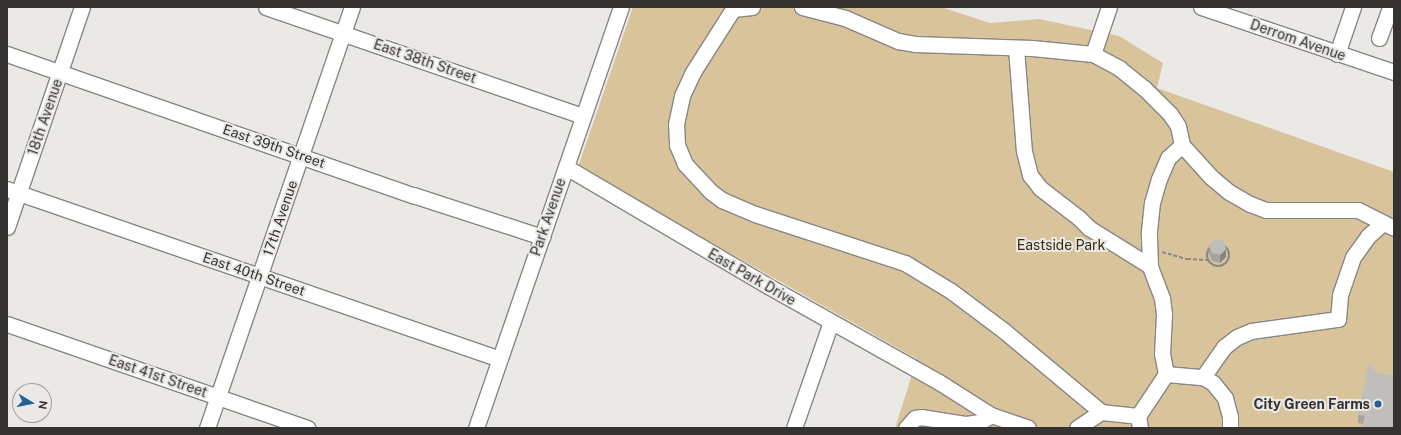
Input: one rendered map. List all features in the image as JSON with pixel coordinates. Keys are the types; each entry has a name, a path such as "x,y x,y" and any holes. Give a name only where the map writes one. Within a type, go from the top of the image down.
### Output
{"street":[{"name":"18th Avenue","path":"7,226 13,191 60,72 82,7"},
{"name":"East 38th Street","path":"266,7 584,116"},
{"name":"17th Avenue","path":"207,428 302,156 352,7"},
{"name":"Park Avenue","path":"476,428 621,7"},
{"path":"752,7 733,8 693,72 682,96 678,117 677,145 685,164 700,181 722,200 743,209 905,263 951,291 1003,330 1101,412 1139,422 1166,374 1162,354 1164,314 1162,298 1150,259 1150,216 1159,179 1168,158 1182,144"},
{"path":"802,7 845,18 898,41 922,44 1016,48 1093,54 1119,68 1144,88 1170,114 1178,126 1182,144 1211,177 1229,192 1250,204 1271,210 1358,210 1389,225"},
{"path":"1093,54 1110,7"},
{"name":"Derrom Avenue","path":"1201,7 1394,72"},
{"path":"1337,54 1353,7"},
{"path":"1379,38 1390,7"},
{"path":"1016,48 1024,151 1030,174 1040,188 1080,218 1089,228 1150,259"},
{"name":"East 39th Street","path":"7,54 542,237"},
{"name":"East Park Drive","path":"566,167 831,322 939,382 992,415 1028,428"},
{"name":"East 40th Street","path":"13,191 500,359"},
{"path":"1203,377 1224,347 1237,337 1251,331 1338,319 1340,295 1353,257 1368,236 1389,225"},
{"path":"794,428 831,322"},
{"name":"East 41st Street","path":"7,324 308,428"},
{"path":"1166,374 1203,377 1213,383 1225,398 1230,417 1230,428"},
{"path":"1077,428 1101,412"},
{"path":"906,428 915,418 921,417 966,424 980,422 992,415"}],"path":[{"path":"1150,259 1164,252 1187,260 1208,260 1213,265 1220,266 1227,262 1228,251 1224,245 1213,244 1207,252 1208,260"}],"green space":[{"name":"Eastside Park","path":"633,7 941,7 990,23 1039,19 1119,36 1163,63 1157,88 1394,172 1394,428 895,428 917,359 578,167"}],"building":[{"path":"1215,239 1224,241 1226,249 1220,255 1212,253 1209,245"},
{"name":"City Green Farms","path":"1369,363 1376,372 1394,376 1394,428 1362,428 1365,416 1358,415"}],"place":[{"name":"City Green Farms","path":"1378,404"}]}
